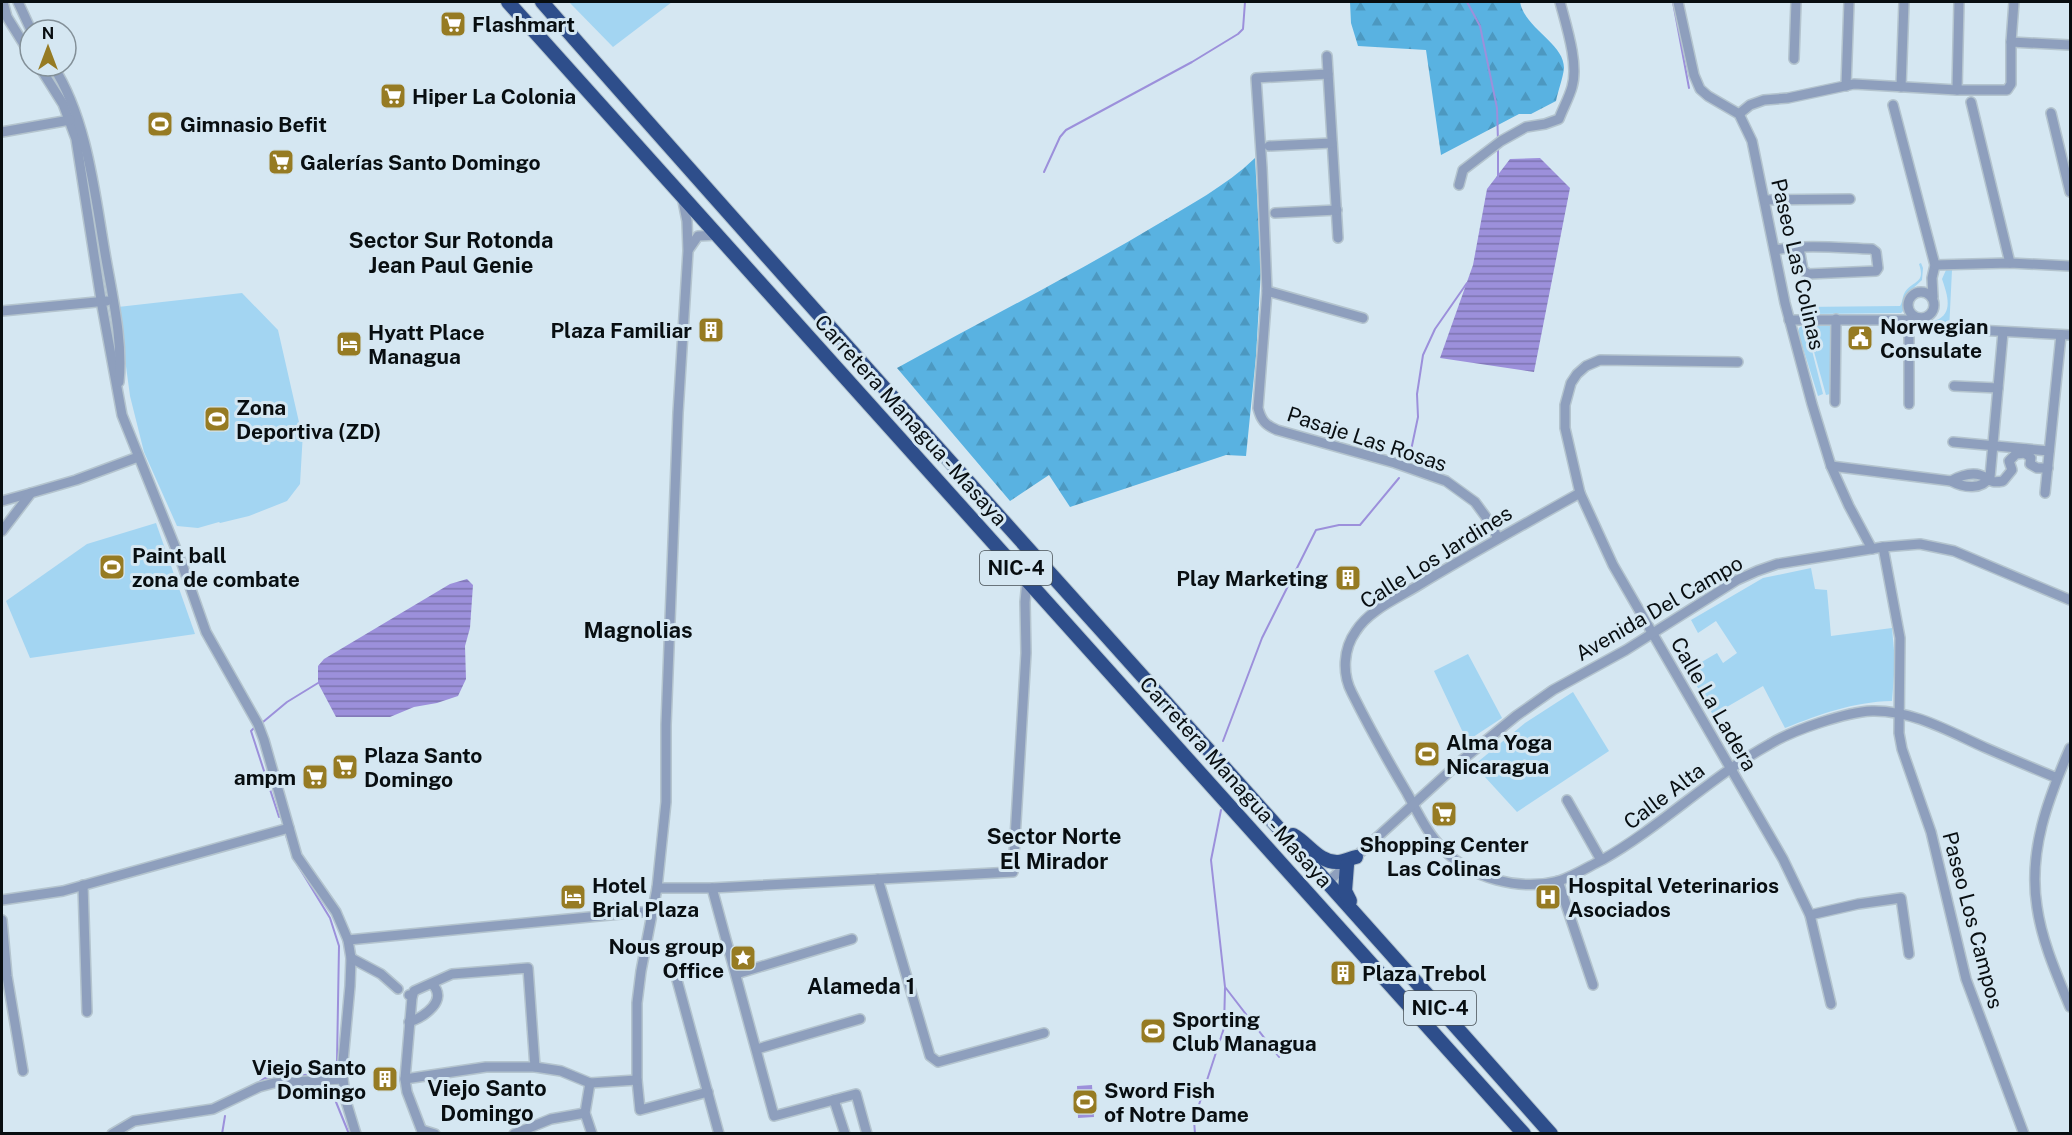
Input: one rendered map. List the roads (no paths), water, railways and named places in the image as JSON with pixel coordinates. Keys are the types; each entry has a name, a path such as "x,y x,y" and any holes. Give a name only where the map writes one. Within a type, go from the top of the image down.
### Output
{"highway":[{"name":"Carretera Managua - Masaya","path":"508,2 1524,1134"},
{"name":"Carretera Managua - Masaya","path":"542,2 1551,1134"},
{"path":"1245,824 1263,832 1306,880 1315,885 1328,882"},
{"path":"1279,827 1301,839 1323,859 1337,862 1352,861 1345,891 1355,912"},
{"path":"1328,882 1324,894 1325,899 1360,942 1371,964"}],"street":[{"path":"3,2 8,17 18,34"},
{"path":"18,2 25,18"},
{"path":"1459,185 1463,170 1501,141 1526,128 1559,118 1573,86 1569,38 1560,2"},
{"path":"1678,2 1694,75 1700,89 1739,114 1750,105 1764,100 1788,98 1854,84 1957,90 2007,90 2011,84 2014,2"},
{"path":"1794,58 1796,2"},
{"path":"1846,86 1850,2"},
{"path":"1901,87 1904,2"},
{"path":"1957,90 1959,2"},
{"path":"2011,42 2070,45"},
{"path":"1327,56 1338,238"},
{"path":"1328,74 1256,78 1263,168 1267,291 1363,318"},
{"path":"48,78 70,120 76,139 122,414 182,564 206,632 258,724 297,855 336,912 348,940 351,958 350,986 343,1079 346,1101 356,1134"},
{"path":"60,78 72,100 89,165 113,300 121,367 118,394"},
{"path":"1971,102 2010,263"},
{"path":"1789,320 1905,320 1920,318 1932,313 1935,306 1932,278 1935,265 1893,105"},
{"path":"2051,112 2066,155 2070,192"},
{"name":"Paseo Las Colinas","path":"1739,114 1752,141 1789,320 1831,466 1872,549"},
{"path":"2,132 70,120"},
{"path":"1269,146 1332,143"},
{"path":"680,193 687,221 688,251 678,412 666,725 666,802 657,888 637,1003 637,1080 640,1110 708,1092"},
{"path":"1765,200 1850,199"},
{"path":"1275,213 1337,210"},
{"path":"688,251 698,236 718,235"},
{"path":"1775,250 1799,248 1872,249 1876,252 1878,268 1876,271 1808,274 1803,270 1799,248"},
{"path":"96,260 103,271 107,296 113,300"},
{"path":"1935,265 2010,263 2070,266"},
{"path":"1910,404 1905,320 1910,298 1932,278"},
{"name":"Pasaje Las Rosas","path":"1267,291 1258,408 1261,420 1277,430 1395,463 1446,481 1475,502 1486,516 1497,538"},
{"path":"1919,291 1927,292 1933,297"},
{"path":"2,311 113,300"},
{"path":"1909,310 1920,318"},
{"path":"1835,402 1836,319"},
{"path":"1957,329 2066,335 2045,493"},
{"path":"1831,466 1951,481 1963,486 1980,486 1988,481 2003,332"},
{"name":"Calle La Ladera","path":"1738,362 1602,360 1586,366 1571,383 1565,405 1565,428 1580,493 1613,565 1783,859 1810,915 1831,1004"},
{"path":"1954,386 1998,388"},
{"path":"1953,442 2026,451 2049,451"},
{"path":"2026,451 2031,458 2030,468"},
{"path":"2012,470 2008,461 2016,454 2026,451"},
{"path":"2,501 76,480 138,457"},
{"path":"2012,470 2048,468"},
{"path":"1988,481 1995,483 2004,481 2012,470"},
{"path":"2,531 31,493"},
{"name":"Calle Los Jardines","path":"1413,804 1349,688 1345,667 1346,652 1355,631 1382,607 1497,538 1580,493"},
{"name":"Avenida Del Campo","path":"1328,882 1413,804 1516,716 1553,690 1653,634 1737,580 1757,571 1777,564 1883,547 1920,544 1954,551 2070,600"},
{"path":"1883,547 1900,638 1900,714"},
{"path":"657,888 712,888 1013,872 1026,653 1025,602 1028,581"},
{"name":"Calle Alta","path":"1413,804 1429,833 1462,866 1505,883 1527,884 1558,881 1601,860 1639,838 1707,785 1771,743 1811,726 1852,714 1872,711 1918,718 2057,778"},
{"name":"Paseo Los Campos","path":"1900,714 1902,749 1930,832 1966,979 2024,1134"},
{"path":"2070,748 2040,828 2035,877 2037,907 2043,930 2070,1007"},
{"path":"1567,800 1601,860"},
{"path":"2,900 63,891 289,828"},
{"path":"878,879 930,1056 939,1062 1044,1033"},
{"path":"1558,881 1593,985"},
{"path":"83,885 87,1012"},
{"path":"712,888 774,1116 856,1094 867,1134"},
{"path":"1810,915 1858,904 1901,898 1909,954"},
{"path":"348,940 652,911"},
{"path":"2,920 7,976 23,1071"},
{"path":"736,974 852,939"},
{"path":"351,958 381,974 398,989"},
{"path":"435,1134 422,1132 407,1092 405,1079 410,996 414,991 452,974 528,968 535,1067"},
{"path":"677,980 719,1134"},
{"path":"409,1022 427,1014 435,1004 438,995 432,984"},
{"path":"756,1049 860,1019"},
{"path":"405,1079 486,1067 535,1067 561,1071 590,1083 637,1080"},
{"path":"112,1134 134,1121 213,1109 259,1087 274,1083 343,1079"},
{"path":"590,1083 585,1113 592,1134"},
{"path":"834,1100 845,1134"},
{"path":"514,1134 551,1119 585,1113"}],"waterway":[{"path":"1044,172 1060,137 1066,130 1192,62 1238,34 1243,29 1245,2"},
{"path":"1467,2 1480,26 1497,108 1498,141"},
{"path":"1673,2 1689,88"},
{"path":"1498,146 1498,177"},
{"path":"1410,455 1418,417 1417,394 1423,355 1435,329 1467,283"},
{"path":"1223,741 1262,638 1316,530 1339,525 1360,525 1399,478"},
{"path":"263,722 287,702 318,683"},
{"path":"254,728 251,731 279,817"},
{"path":"1221,810 1211,860 1225,987 1279,1057"},
{"path":"285,832 293,857"},
{"path":"256,1084 265,1078 330,1073 334,1070 337,1061 339,946 330,918 297,864"},
{"path":"1195,1134 1194,1120 1224,1028 1225,988"},
{"path":"333,1086 336,1102 349,1134"},
{"path":"222,1134 225,1116"}],"place":[{"name":"Flashmart","path":"453,24"},
{"name":"Hiper La Colonia","path":"393,96"},
{"name":"Gimnasio Befit","path":"160,124"},
{"name":"Galerías Santo Domingo","path":"281,162"},
{"name":"Plaza Familiar","path":"711,330"},
{"name":"Norwegian Consulate","path":"1860,338"},
{"name":"Hyatt Place Managua","path":"349,344"},
{"name":"Zona Deportiva (ZD)","path":"217,419"},
{"name":"Paint ball zona de combate","path":"112,567"},
{"name":"Play Marketing","path":"1348,578"},
{"name":"Alma Yoga Nicaragua","path":"1427,754"},
{"name":"Plaza Santo Domingo","path":"345,767"},
{"name":"ampm","path":"315,777"},
{"name":"Shopping Center Las Colinas","path":"1444,814"},
{"name":"Hotel Brial Plaza","path":"573,897"},
{"name":"Hospital Veterinarios Asociados","path":"1548,897"},
{"name":"Nous group Office","path":"743,958"},
{"name":"Plaza Trebol","path":"1343,973"},
{"name":"Sporting Club Managua","path":"1153,1031"},
{"name":"Viejo Santo Domingo","path":"385,1079"},
{"name":"Sword Fish of Notre Dame","path":"1085,1102"}],"district":[{"name":"Sector Sur Rotonda Jean Paul Genie","path":"451,252"},
{"name":"Magnolias","path":"638,630"},
{"name":"Sector Norte El Mirador","path":"1054,848"},
{"name":"Alameda 1","path":"861,986"},
{"name":"Viejo Santo Domingo","path":"487,1100"}]}
